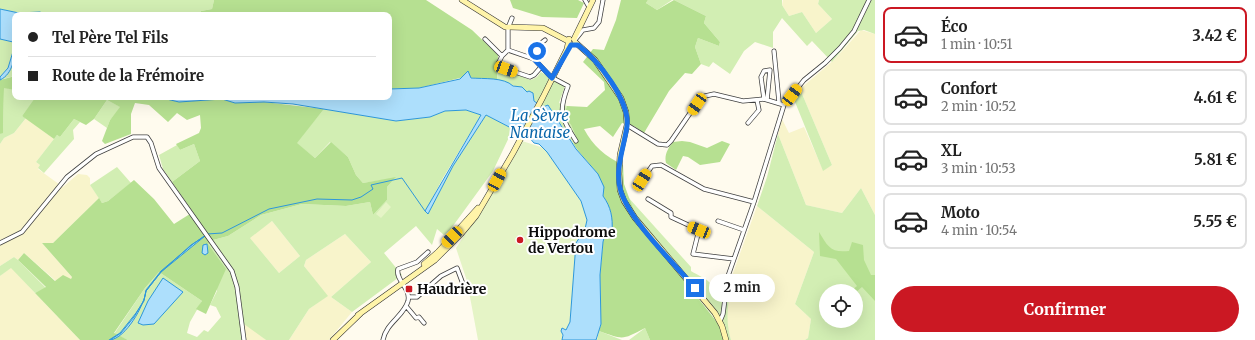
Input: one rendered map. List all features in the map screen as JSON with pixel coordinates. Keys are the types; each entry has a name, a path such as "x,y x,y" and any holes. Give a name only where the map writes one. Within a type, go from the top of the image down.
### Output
{"street":[{"path":"462,0 508,28 544,28 572,42 595,60 621,98 626,112 627,125 620,155 619,174 620,190 624,201 636,218 703,298 720,321 726,340"},
{"path":"585,0 589,7"},
{"path":"402,282 435,260 461,234 476,216 521,138 593,0"},
{"path":"572,42 582,30 594,28 600,18 603,0"},
{"path":"720,321 723,314 728,276 754,202 784,105 804,80 825,64 854,31 869,0"},
{"path":"512,18 508,28 508,50 502,56 499,62 500,66 530,77 534,75 541,67"},
{"path":"485,39 502,56"},
{"path":"534,59 540,44 545,40"},
{"path":"508,50 534,59 552,78 568,86 561,111 563,121 576,141"},
{"path":"774,51 779,102"},
{"path":"770,70 765,99 761,77 764,72 770,70"},
{"path":"627,125 658,144 667,145 697,104 705,96 714,94 743,101 765,99 779,102 784,105"},
{"path":"748,123 758,112 757,100"},
{"path":"0,243 22,232 67,177 96,154 110,146 133,137 147,137 151,143 159,168 229,265 236,280 244,340"},
{"path":"642,180 652,166 661,165 682,179 704,189 754,202"},
{"path":"333,340 358,315 426,262 445,244 488,195"},
{"path":"648,199 671,213 671,217 677,221 699,230 693,254 734,259"},
{"path":"718,221 744,230"},
{"path":"383,340 387,328 406,306 409,297 397,274 398,269 417,262 428,252"},
{"path":"409,297 417,297 441,276 457,268 463,284"},
{"path":"406,306 416,318 419,317 424,323"}],"shaded area":[{"path":"783,0 819,0 818,4 832,19 816,33 802,12 789,16 782,5"},
{"path":"861,30 875,34 875,215 861,188 842,213 806,205 778,134 782,119 789,133 804,127 823,170 832,165 800,89 835,59"},
{"path":"26,118 54,139 36,162 40,165 38,169 63,187 78,174 87,175 90,178 90,185 99,198 53,243 42,243 72,277 71,279 56,281 24,253 18,260 14,257 0,266 0,144 4,138 14,133"},
{"path":"757,206 814,252 795,304 811,319 808,338 805,340 731,340 727,325 727,313 732,276"},
{"path":"272,221 300,256 279,273 249,237"},
{"path":"345,234 371,262 331,297 352,312 329,340 289,340 309,309 327,296 304,266 306,260"},
{"path":"11,267 80,340 0,340 0,276"},
{"path":"244,324 248,325 266,340 246,340"}],"green space":[{"path":"0,0 214,0 212,9 201,12 14,12 0,9"},
{"path":"214,0 426,0 472,30 498,55 497,80 464,77 419,88 392,89 392,12 201,12 212,9"},
{"path":"510,0 578,0 584,3 577,18 542,17 513,8"},
{"path":"621,0 648,0 646,3 657,10 674,0 706,16 704,23 720,42 719,46 698,38 695,47 701,64 692,74 685,73 669,91 644,133 634,126 622,123 613,137 600,126 584,129 591,141 600,150 623,165 624,184 638,222 720,326 724,340 650,340 645,328 627,337 618,337 599,331 601,324 600,275 603,242 604,238 612,231 607,202 603,196 601,181 573,143 577,139 571,125 564,115 567,106 587,107 605,90 604,82 583,62 593,49 604,50 616,20"},
{"path":"648,0 672,0 657,10 646,3"},
{"path":"674,0 782,0 782,5 789,16 802,12 816,33 832,19 818,4 819,0 875,0 875,34 864,30 858,31 832,62 812,41 807,46 782,18 773,32 773,48 755,42 744,51 730,74 713,62 709,67 701,64 695,47 698,38 719,46 720,42 704,23 706,16"},
{"path":"0,39 12,42 12,54 8,68 0,77"},
{"path":"12,65 12,77 2,79"},
{"path":"498,67 531,80 537,77 541,72 565,86 559,103 567,106 564,115 571,125 577,139 573,143 548,105 543,107 521,88 497,80"},
{"path":"12,77 12,89 4,88 3,133 0,134 0,80"},
{"path":"4,87 12,89 12,100 34,100 22,116 26,118 14,133 4,138 0,144 0,134 3,132"},
{"path":"800,89 832,165 823,171 793,97"},
{"path":"34,100 107,100 94,119 86,125 74,119 60,137 57,135 54,139 22,116"},
{"path":"107,100 121,107 110,120 107,128 94,119"},
{"path":"107,100 171,100 179,102 225,100 235,103 264,102 324,109 297,143 315,158 331,142 348,157 356,175 363,183 396,177 387,187 387,200 373,215 370,202 346,206 302,204 261,215 228,236 213,240 208,244 226,269 206,314 196,309 202,301 159,272 145,288 114,333 128,340 80,340 35,293 46,287 18,260 24,253 55,281 63,275 71,279 72,277 42,243 53,243 99,198 102,203 108,201 134,180 154,199 174,224 193,212 172,182 200,161 194,144 180,150 176,144 199,133 201,128 200,115 187,120 177,113 168,122 149,105 135,103 131,114 131,134 105,144 102,141 110,120 120,107"},
{"path":"324,109 396,121 430,117 445,111 466,110 481,115 443,178 426,210 428,214 453,166 486,115 513,129 493,171 450,230 444,235 437,229 432,245 416,226 384,253 402,275 352,312 331,297 371,262 345,234 306,260 304,266 328,296 309,309 289,340 266,340 244,324 246,340 128,340 114,334 145,288 159,272 202,301 190,322 187,333 197,337 204,330 208,332 221,317 216,307 210,305 217,291 208,244 213,240 228,236 261,215 302,204 346,206 370,202 373,215 387,200 387,187 395,178 363,183 356,175 348,157 330,142 315,158 296,143","holes":["272,221 300,256 279,273 250,238"]},
{"path":"74,119 80,122 73,130 74,139 44,173 38,168 40,165 36,162 57,135 60,137"},
{"path":"778,134 806,205 842,213 861,188 875,215 875,340 805,340 808,338 811,319 795,304 814,252 757,206 767,177"},
{"name":"Hippodrome de Vertou","path":"522,141 541,147 547,152 581,201 587,220 585,229 576,243 570,322 566,330 562,329 562,340 478,340 467,281 456,248 502,179"},
{"path":"682,141 707,148 722,141 730,144 720,162 700,165 688,157 683,156 676,170 666,163 666,154 673,142"},
{"path":"194,144 200,161 172,182 163,169 159,155 177,145 180,150"},
{"path":"117,167 131,183 108,201 102,203 90,185"},
{"path":"627,196 691,267 691,271 710,283 731,286 728,320 731,340 724,340 720,325 638,222"},
{"path":"386,202 391,207 381,218 376,214"},
{"path":"819,232 825,242 834,250 849,251 852,242 863,245 864,260 871,275 875,275 875,301 863,288 863,284 855,284 836,259 820,256"},
{"path":"14,257 46,288 35,293 11,268 0,276 0,266"},
{"path":"645,328 650,340 629,340"},
{"path":"599,331 622,340 597,340"}],"water":[{"path":"0,9 14,12 12,12 12,42 0,39"},
{"path":"12,55 12,65 8,74 0,80 0,77 8,68"},
{"name":"La Sèvre Nantaise","path":"468,71 471,78 504,81 513,86 522,87 527,92 529,91 533,93 534,101 543,107 548,105 576,149 598,174 604,187 603,196 610,208 612,217 612,231 604,238 603,242 600,275 601,324 596,340 562,340 563,335 561,331 562,328 566,330 570,322 576,243 585,229 587,220 581,201 547,152 539,144 534,143 522,132 486,115 453,166 428,214 425,211 481,115 466,110 445,111 430,117 396,121 293,104 264,102 235,103 225,100 392,100 392,89 419,88 460,79"},
{"path":"171,100 208,100 179,102"},
{"path":"205,236 161,272 191,245"},
{"path":"207,244 208,253 205,255 202,253 203,245"},
{"path":"163,278 183,292 154,324 143,325 138,323 148,301"},
{"path":"143,302 128,328 116,338 110,340 121,333 134,317"}],"waterway":[{"path":"109,340 120,333 136,313 144,301 146,290 161,271 207,234 222,233 269,209 317,199 352,200 361,197 373,189 371,185 402,178 425,211"}],"place":[{"name":"Hippodrome de Vertou","path":"520,240"},
{"name":"Haudrière","path":"409,289"}],"route":[{"path":"537,51 534,59 552,78 567,50 571,45 578,45 595,60 621,98 626,112 627,125 619,165 620,190 624,201 630,211 695,288"}]}
